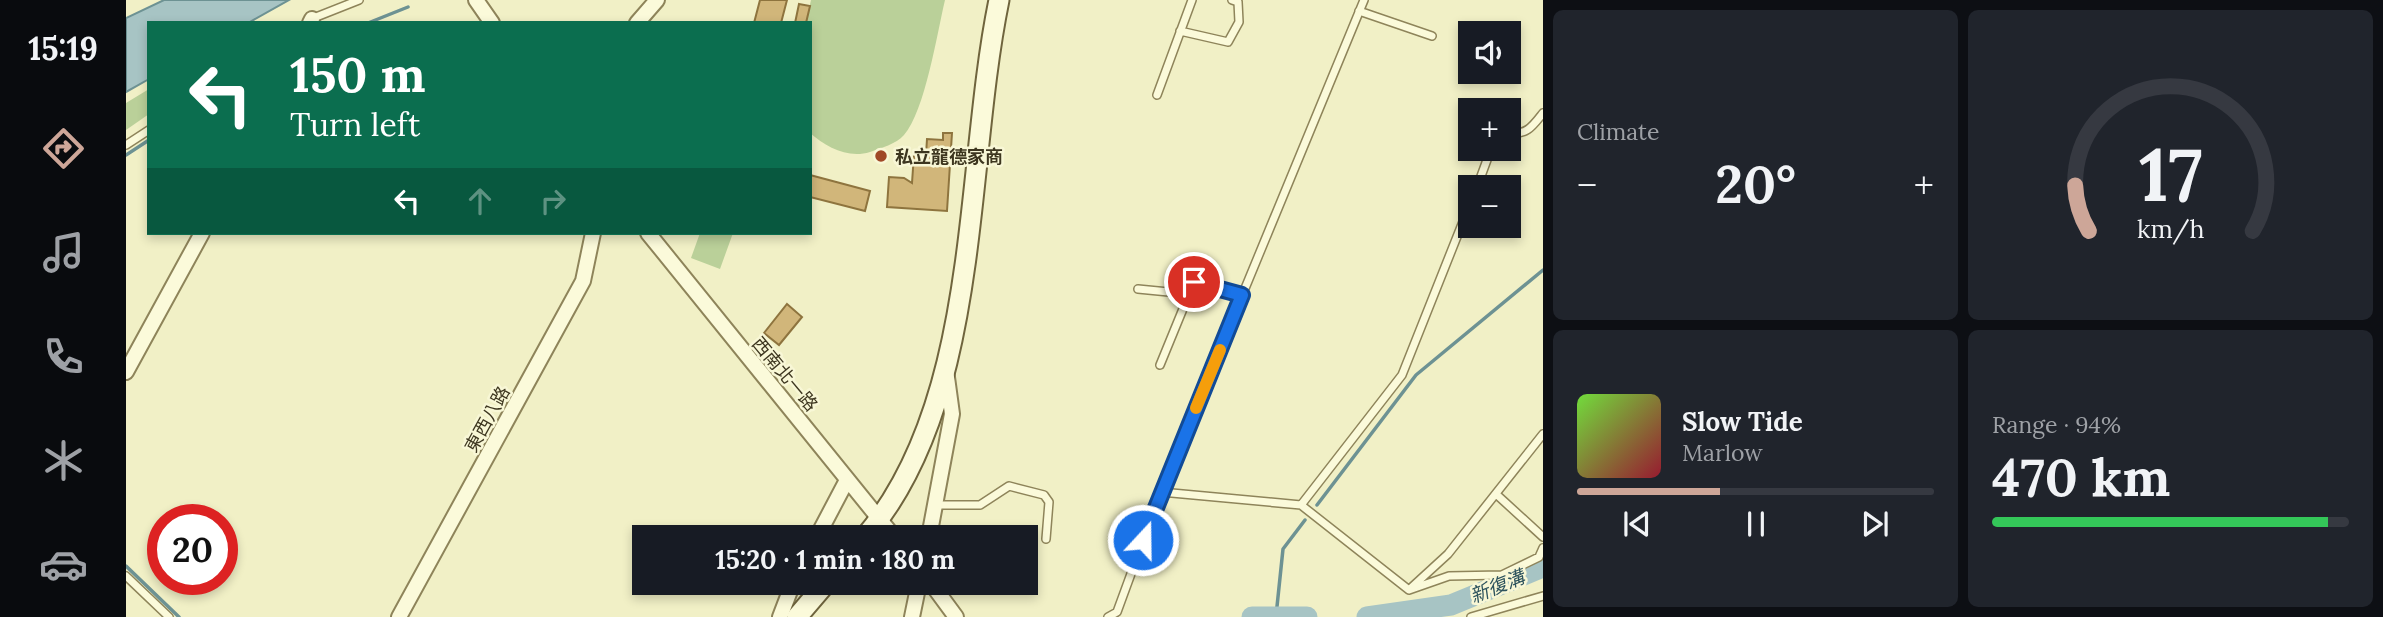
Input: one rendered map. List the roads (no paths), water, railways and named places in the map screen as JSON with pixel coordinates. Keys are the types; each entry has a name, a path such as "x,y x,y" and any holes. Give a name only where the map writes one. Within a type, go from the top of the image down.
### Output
{"main road":[{"path":"876,525 913,460 946,369 959,310 988,52 999,0"},
{"path":"797,617 816,595"}],"street":[{"path":"476,0 491,21"},
{"path":"640,21 657,0"},
{"path":"126,372 201,235"},
{"name":"東西八路","path":"400,617 583,281 593,235"},
{"name":"西南北一路","path":"650,235 884,525"},
{"path":"932,525 953,414 946,369"},
{"path":"823,525 847,480"},
{"path":"780,617 788,595"},
{"path":"912,617 917,595"},
{"path":"940,595 956,617"}],"lane":[{"path":"309,21 359,0"},
{"path":"1157,95 1192,0"},
{"path":"1180,32 1228,42 1239,22 1238,2 1232,0"},
{"path":"1108,617 1117,612 1161,492 1364,0"},
{"path":"1359,11 1432,36"},
{"path":"1521,134 1528,131 1543,113"},
{"path":"126,145 147,131"},
{"path":"1301,505 1402,375 1458,234"},
{"path":"1160,365 1194,282 1242,295"},
{"path":"1138,289 1189,294"},
{"path":"1409,590 1448,554 1543,434"},
{"path":"936,505 980,505 1009,486 1044,495 1049,502 1046,539"},
{"path":"1161,492 1301,505 1409,590"},
{"path":"1496,494 1543,537"},
{"path":"1409,590 1448,576 1502,575 1539,557 1543,548"},
{"path":"126,576 169,617"},
{"path":"1471,617 1543,596"}],"water":[{"path":"164,0 289,0 252,21 147,21 147,80 126,92 126,18"}],"waterway":[{"path":"373,21 408,7"},
{"path":"126,155 147,141"},
{"path":"1317,505 1416,375 1543,270"},
{"path":"1276,616 1283,549 1305,520"},
{"path":"126,566 179,617"},
{"name":"新復溝","path":"1367,617 1451,605 1543,567"},
{"name":"新復溝","path":"1252,617 1307,617"}],"place":[{"name":"私立龍德家商","path":"881,156"}]}
